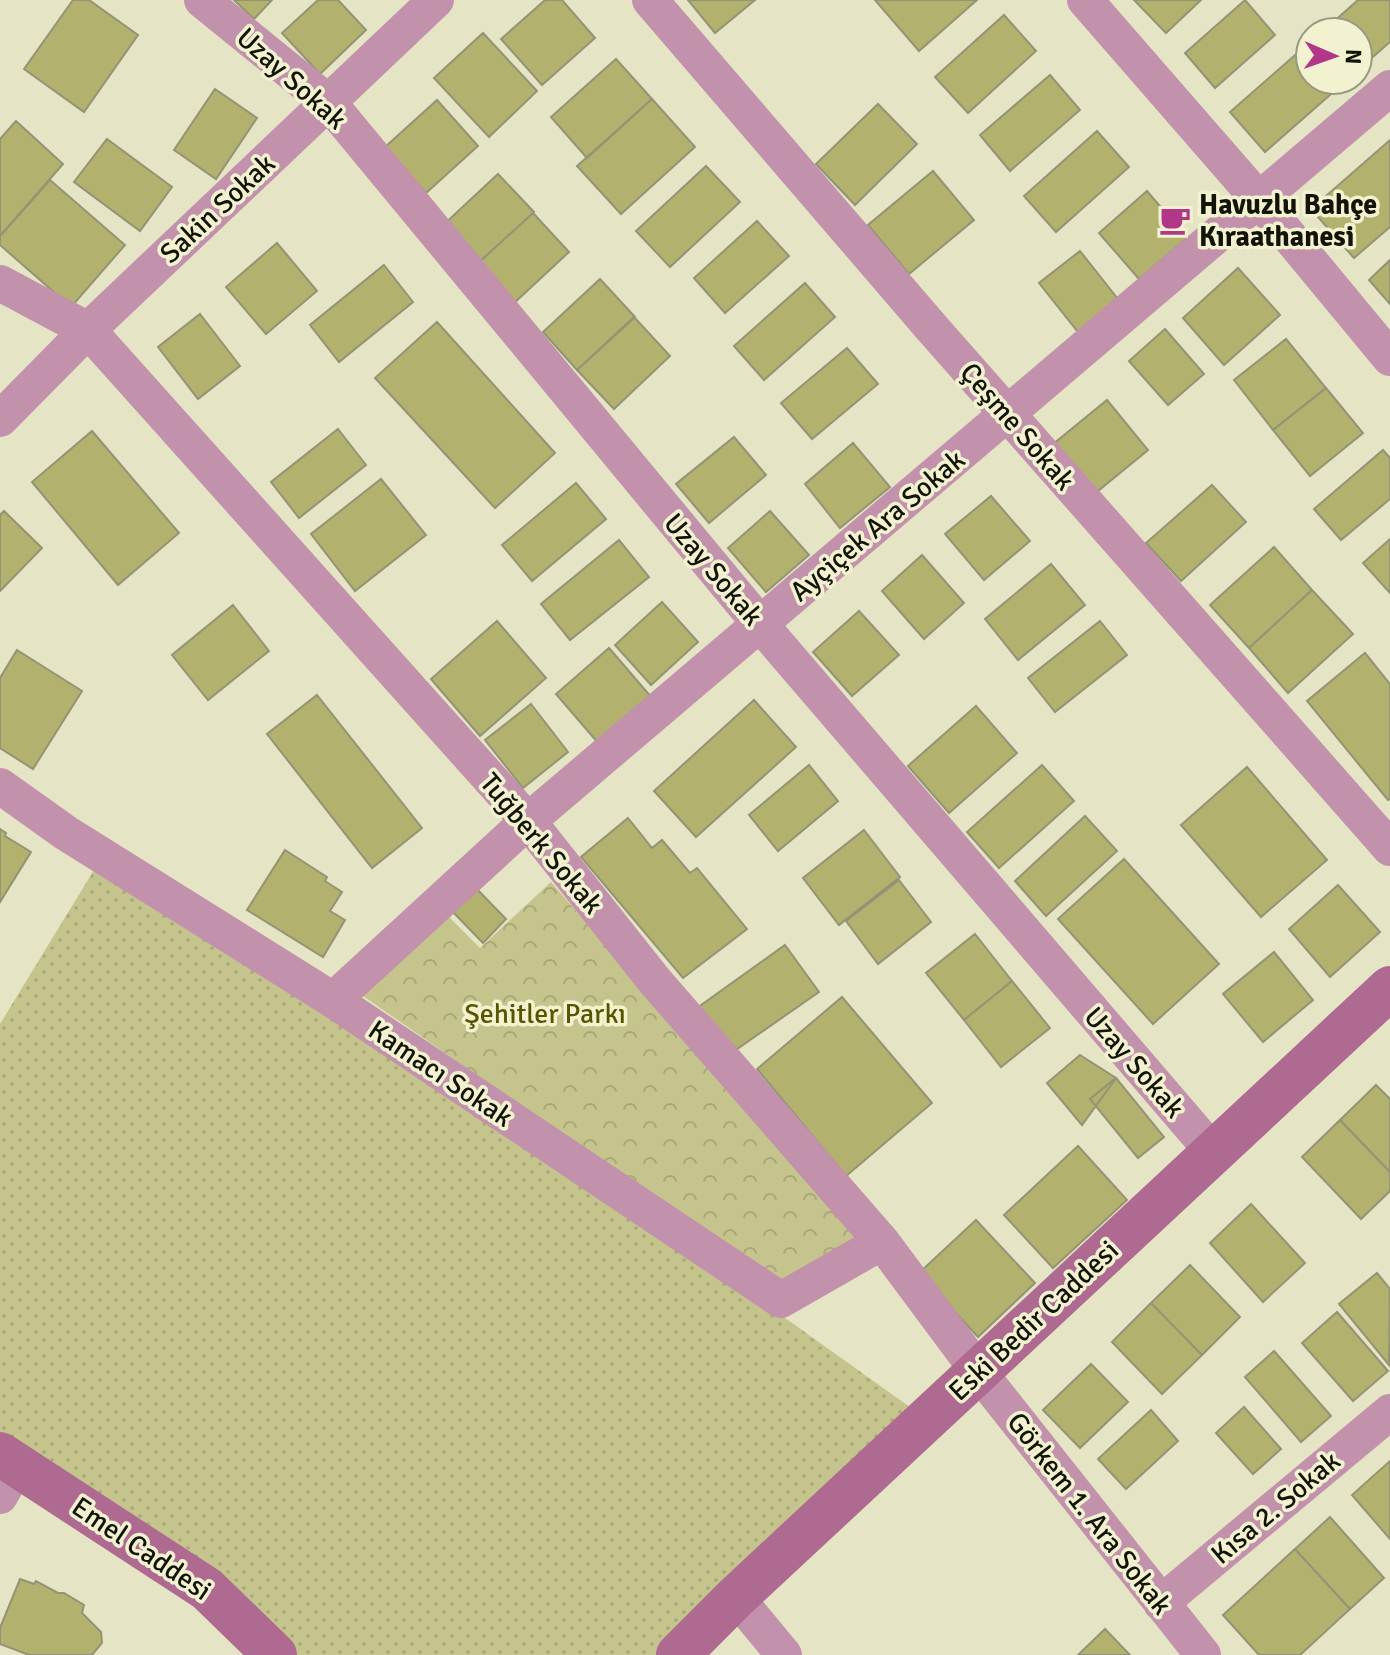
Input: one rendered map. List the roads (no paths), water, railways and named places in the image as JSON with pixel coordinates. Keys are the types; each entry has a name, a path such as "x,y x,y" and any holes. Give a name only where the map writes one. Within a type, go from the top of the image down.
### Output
{"main road":[{"name":"Eski Bedir Caddesi","path":"678,1655 736,1597 1390,988"},
{"name":"Emel Caddesi","path":"6,1471 207,1589 275,1655"}],"street":[{"name":"Uzay Sokak","path":"202,0 329,103 760,624 1213,1152"},
{"name":"Sakin Sokak","path":"0,419 88,330 436,0"},
{"name":"Çeşme Sokak","path":"650,0 1008,415 1390,848"},
{"path":"1085,0 1260,201 1390,358"},
{"name":"Ayçiçek Ara Sokak","path":"333,1000 528,821 1390,88"},
{"path":"0,283 88,330"},
{"name":"Tuğberk Sokak","path":"88,330 528,821 654,980 882,1242 978,1371"},
{"name":"Kamacı Sokak","path":"0,786 66,833 333,1000 781,1300 882,1242"},
{"name":"Görkem 1. Ara Sokak","path":"978,1371 1203,1655"},
{"name":"Kısa 2. Sokak","path":"1161,1603 1390,1412"},
{"path":"736,1597 784,1655"}],"place":[{"name":"Havuzlu Bahçe Kıraathanesi","path":"1175,220"}],"park label":[{"name":"Şehitler Parkı","path":"545,1013"}]}
